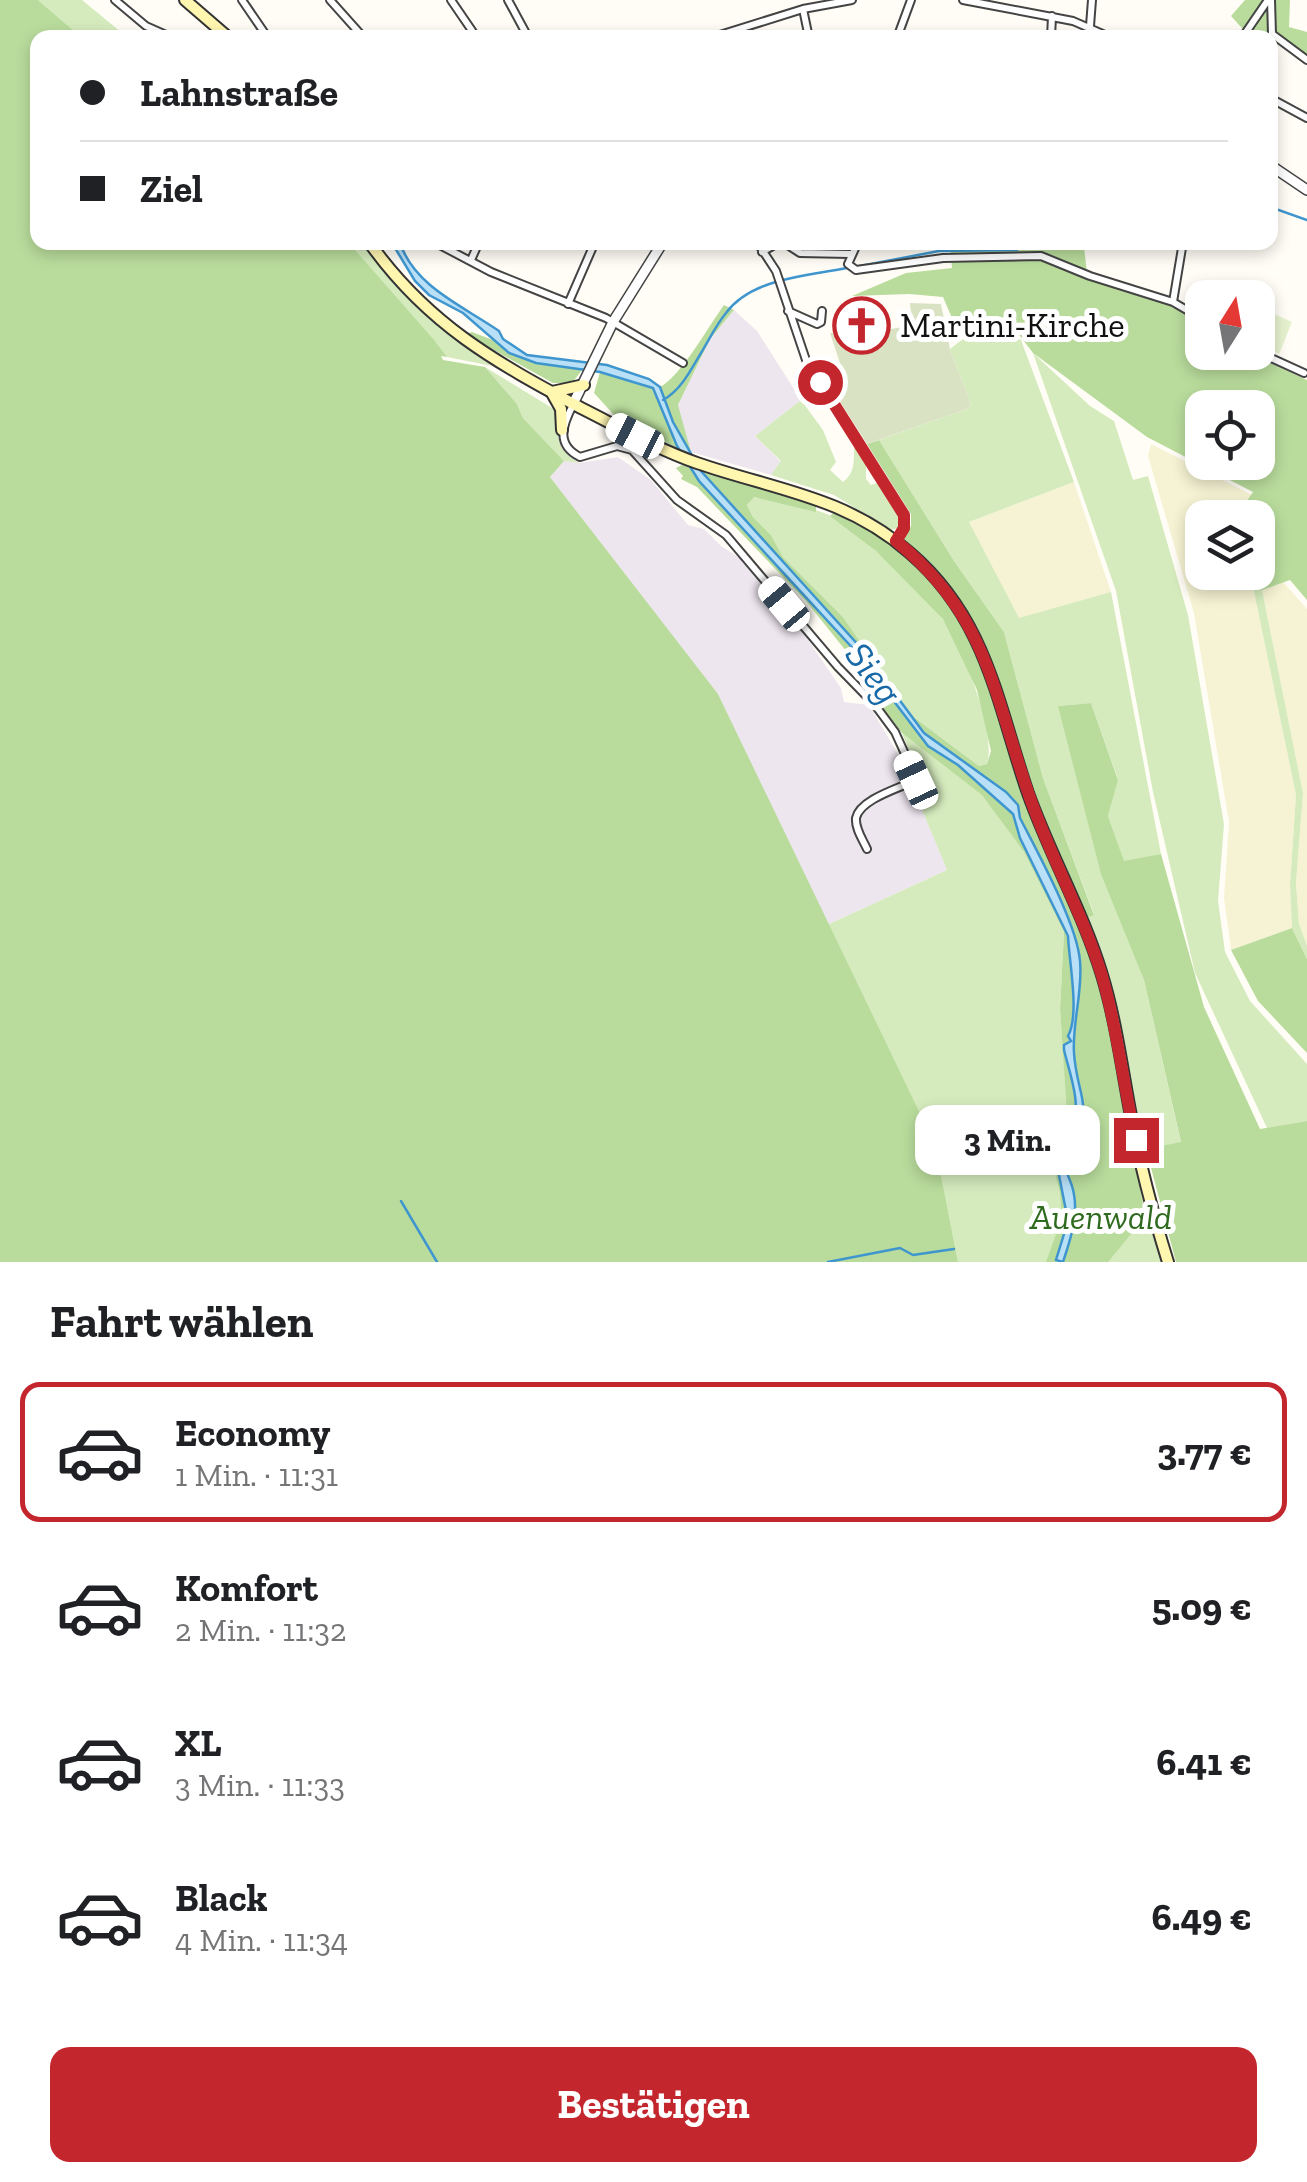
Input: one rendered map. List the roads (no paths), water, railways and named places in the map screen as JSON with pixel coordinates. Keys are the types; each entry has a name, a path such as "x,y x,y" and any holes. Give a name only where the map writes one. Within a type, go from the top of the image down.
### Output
{"main road":[{"path":"185,0 220,30"},
{"path":"376,250 414,298 453,333 491,359 663,450 724,472 823,499 877,527 925,566 956,604 995,682 1029,794 1103,978 1146,1184 1168,1262"},
{"path":"552,392 586,382"},
{"path":"552,392 561,409 562,430"}],"street":[{"path":"116,0 155,30"},
{"path":"242,0 263,30"},
{"path":"330,0 357,30"},
{"path":"451,0 472,30"},
{"path":"508,0 524,30"},
{"path":"735,30 802,9 852,0"},
{"path":"900,30 911,0"},
{"path":"962,0 1052,16 1097,30"},
{"path":"1090,26 1092,0"},
{"path":"1248,30 1270,0"},
{"path":"1270,0 1272,30"},
{"path":"802,9 807,30"},
{"path":"1051,30 1052,16"},
{"path":"1278,38 1307,60"},
{"path":"1278,102 1307,118"},
{"path":"1278,170 1307,190"},
{"path":"450,250 613,322 682,363"},
{"path":"471,260 475,250"},
{"path":"568,304 592,250"},
{"path":"659,250 613,322 562,430 563,442 568,451 580,457 618,446 632,450 677,500 726,534 875,705 895,732 920,788"},
{"path":"766,250 762,252 777,276 806,360 904,515 904,528 896,541"},
{"path":"795,250 850,254"},
{"path":"853,250 851,266 943,258 1041,256 1185,309"},
{"path":"1172,302 1182,250"},
{"path":"788,312 803,318"},
{"path":"1275,360 1304,373"},
{"path":"867,849 856,817 864,805 916,780"}],"water":[{"name":"Sieg","path":"396,250 403,250 428,284 499,331 503,339 527,355 607,365 649,379 660,387 673,422 701,471 861,648 924,733 1006,792 1018,805 1020,818 1064,909 1080,961 1074,1053 1083,1115 1062,1154 1075,1205 1063,1262 1056,1260 1068,1221 1055,1155 1072,1129 1076,1110 1064,1050 1064,1045 1071,1041 1068,1036 1073,1015 1068,936 1020,838 1013,814 958,765 928,746 858,654 699,481 677,446 653,388 600,372 536,363 509,353 463,313 429,295 415,281"}],"waterway":[{"path":"1278,210 1307,220"},
{"path":"855,267 939,251 1017,250"},
{"path":"663,400 685,380 719,322 737,301 781,280 847,268"},
{"path":"401,1201 437,1262"},
{"path":"828,1262 900,1248 913,1255 954,1249"}],"place":[{"name":"Martini-Kirche","path":"861,325"}],"park label":[{"name":"Auenwald","path":"1101,1217"}]}
